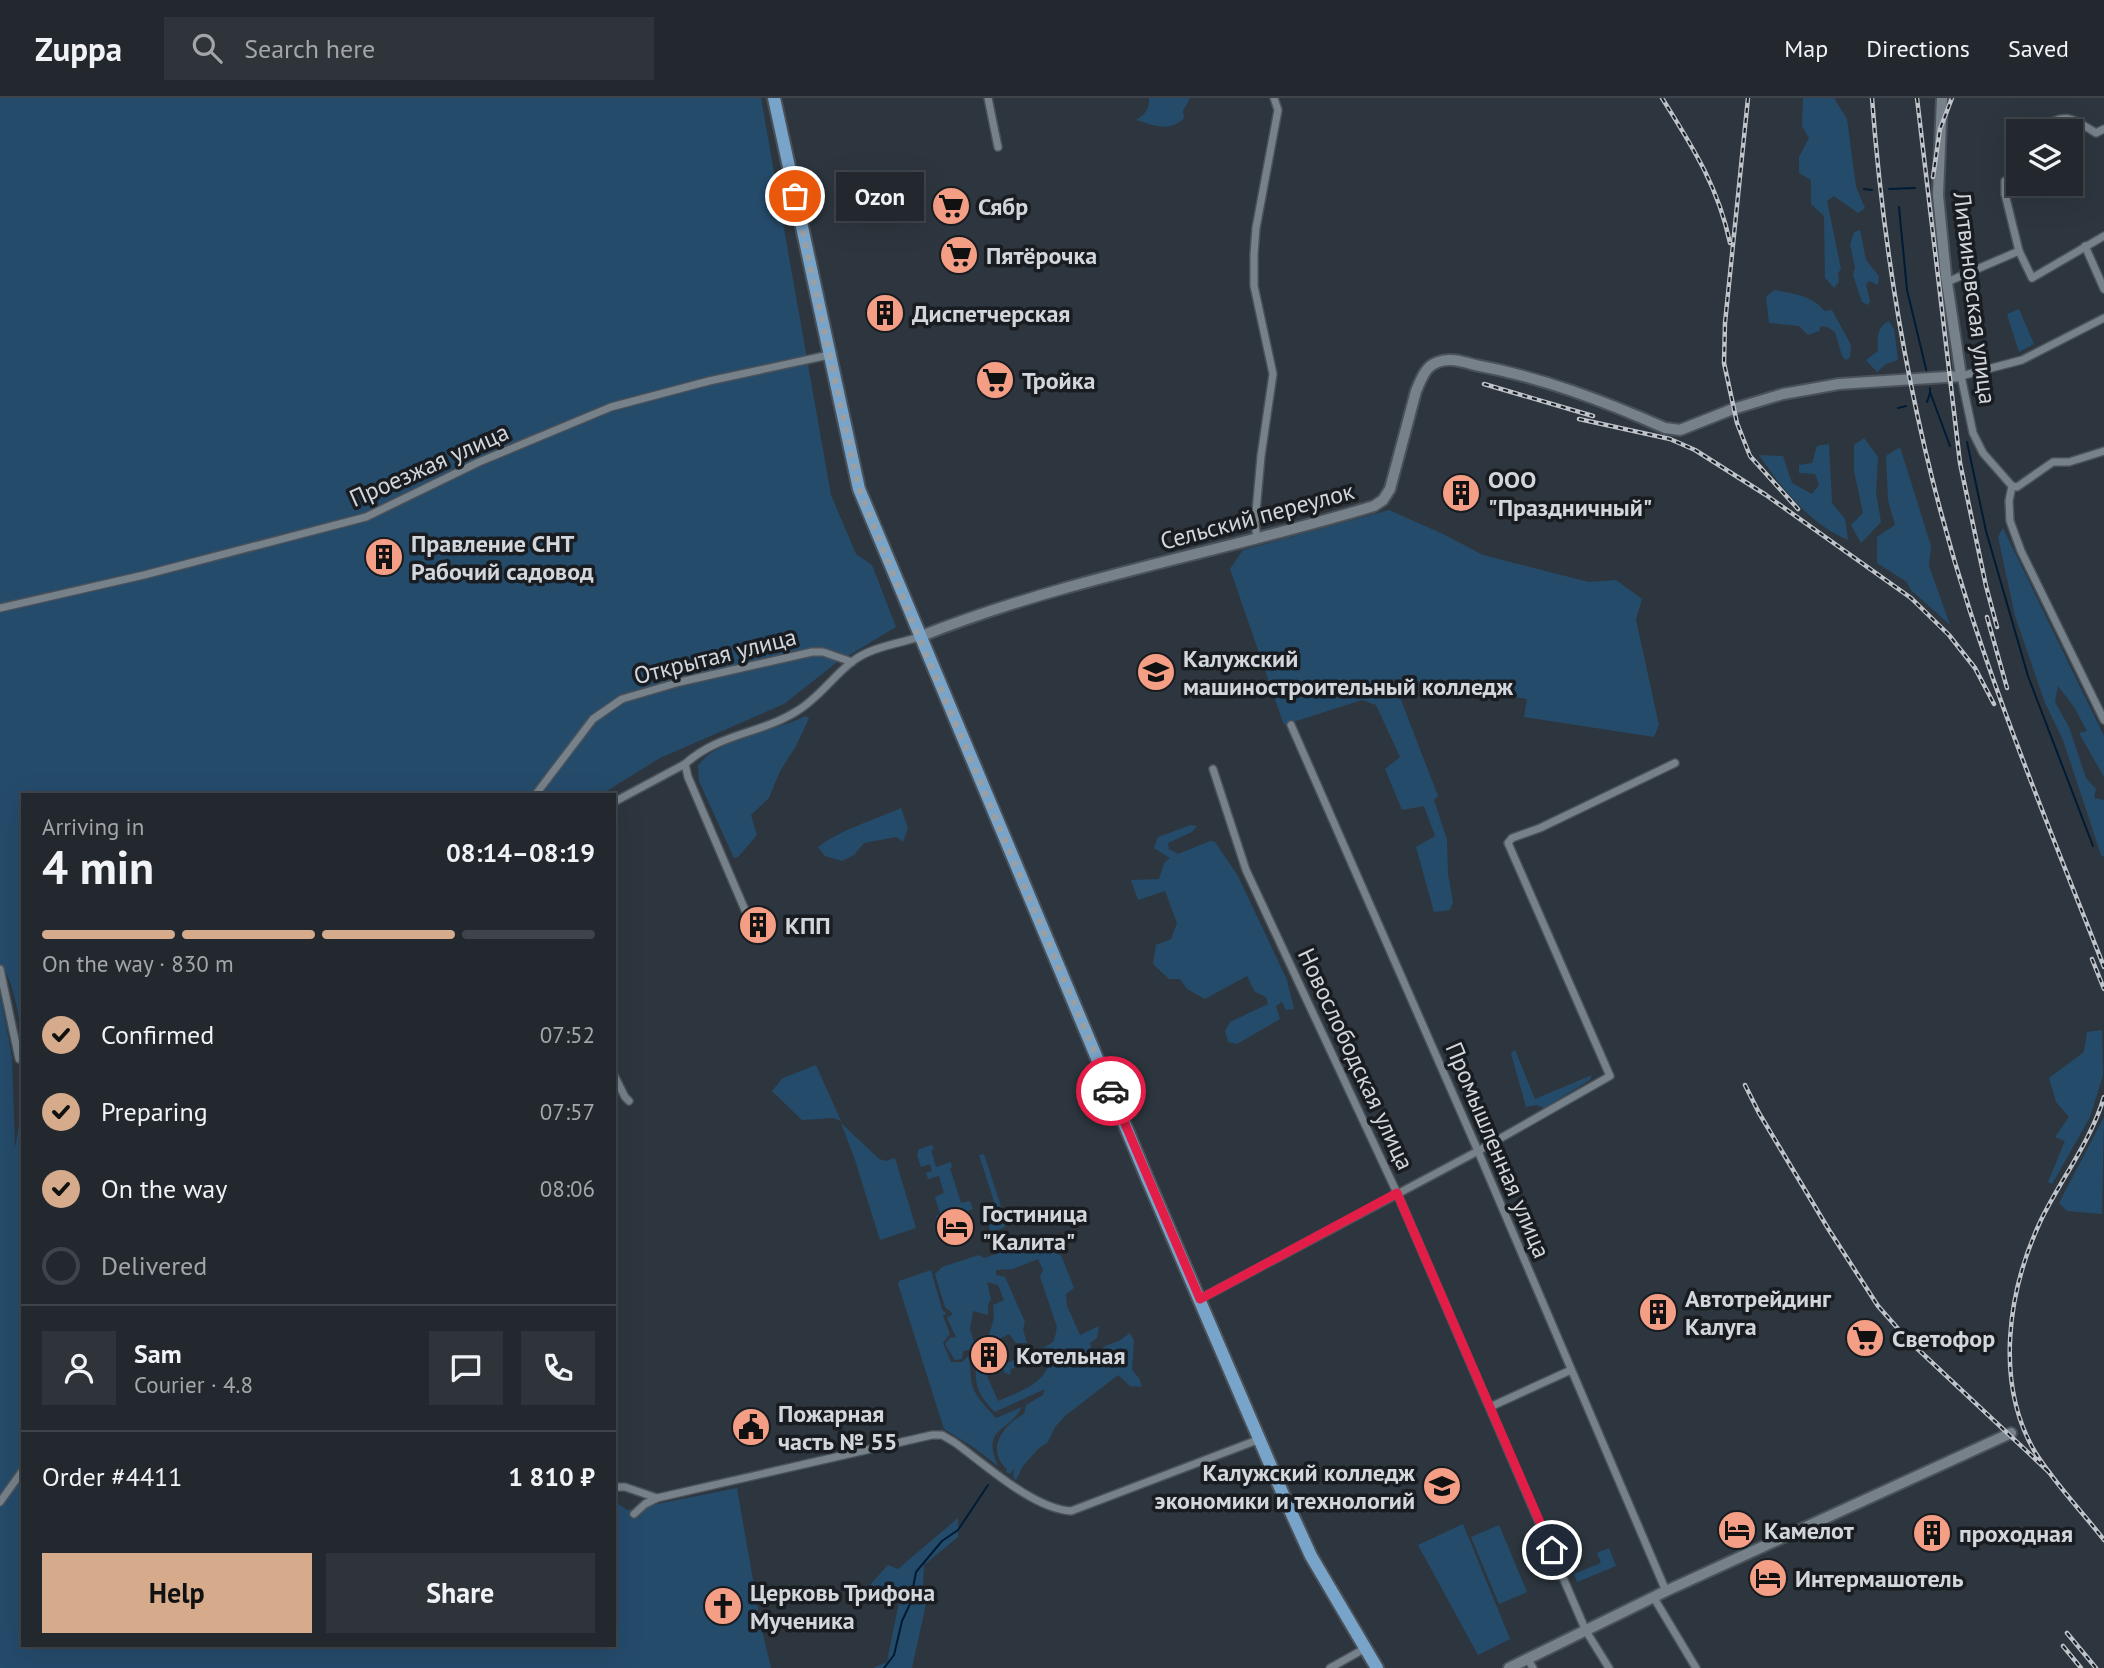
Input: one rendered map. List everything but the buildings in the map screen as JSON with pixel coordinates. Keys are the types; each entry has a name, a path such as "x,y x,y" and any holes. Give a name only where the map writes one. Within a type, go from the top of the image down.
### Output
{"main road":[{"path":"774,98 859,489 1152,1190 1311,1556 1377,1668"}],"street":[{"path":"988,98 998,147"},
{"path":"1256,538 1261,456 1273,374 1254,286 1254,254 1256,228 1278,110 1275,98"},
{"name":"Литвиновская улица","path":"1942,98 1938,195 1961,376 1973,433 1983,453 2012,486"},
{"path":"2056,119 2073,119"},
{"path":"2083,125 2096,133 2104,129"},
{"path":"2005,181 2005,194 2018,251 2032,278 2104,236"},
{"path":"2085,246 2104,289"},
{"path":"1947,282 2018,251"},
{"path":"1961,376 2022,360 2104,318"},
{"name":"Проезжая улица","path":"0,608 144,575 366,517 479,463 611,407 709,381 829,355"},
{"name":"Сельский переулок","path":"919,637 957,622 1038,597 1374,506 1383,500 1390,489 1416,391 1428,368 1439,361 1452,360 1522,375 1559,386 1665,428 1680,430 1733,409 1794,392 1860,382 1961,376"},
{"path":"2104,451 2069,462 2053,462 2017,487 2012,486 2008,501 2010,520 2021,551 2104,720"},
{"path":"616,801 731,736 767,725 797,711 865,653 919,637"},
{"name":"Открытая улица","path":"537,793 593,719 622,699 680,682 812,652 823,652 852,662"},
{"name":"Промышленная улица","path":"1291,725 1478,1151 1666,1591"},
{"path":"1200,1299 1478,1151 1610,1076 1508,843 1512,838 1540,828 1675,763"},
{"path":"685,764 688,777 748,917"},
{"name":"Новослободская улица","path":"1213,769 1246,870 1397,1193 1587,1631 1609,1668"},
{"path":"0,969 19,1059"},
{"path":"616,1079 629,1101"},
{"path":"1490,1407 1571,1370"},
{"path":"1509,1668 1530,1663 1666,1591 2011,1433"},
{"path":"634,1514 657,1498 932,1435 942,1435 954,1442 1032,1500 1058,1510 1071,1511 1260,1439"},
{"path":"0,1503 21,1473"},
{"path":"616,1488 625,1487 657,1498"},
{"path":"1654,1598 1696,1668"},
{"path":"1330,1668 1364,1649"}],"shaded area":[{"path":"0,98 761,98 831,495 856,554 872,565 896,627 836,663 784,704 660,758 604,793 21,793 21,1031 13,991 0,963"},
{"path":"1149,98 1190,98 1183,111 1184,118 1167,127 1136,120 1146,111"},
{"path":"1803,98 1834,98 1847,119 1856,187 1865,208 1858,213 1834,196 1827,201 1841,269 1838,273 1839,282 1834,288 1825,278 1824,216 1811,204 1811,180 1799,173 1799,157 1809,138 1802,126"},
{"path":"1860,230 1866,260 1879,276 1878,285 1869,281 1866,285 1870,301 1868,305 1862,302 1853,275 1855,267 1850,245 1854,232"},
{"path":"1774,290 1809,299 1824,311 1832,310 1851,345 1850,357 1846,360 1842,356 1835,332 1827,327 1821,326 1819,331 1808,335 1799,326 1769,323 1766,297"},
{"path":"2019,309 2034,344 2019,352 2007,314"},
{"path":"1889,321 1894,329 1898,360 1886,364 1877,372 1866,360 1878,351 1880,330"},
{"path":"1864,438 1878,457 1876,493 1881,522 1861,543 1851,525 1863,513 1854,471 1854,445"},
{"path":"1829,444 1832,503 1845,519 1848,540 1809,515 1777,480 1759,455 1783,456 1792,483 1812,494 1819,485 1815,474 1799,473 1799,465 1812,463 1817,446"},
{"path":"1900,447 1931,546 1929,566 1950,625 1910,589 1907,582 1877,563 1877,537 1895,525 1888,500 1886,456"},
{"path":"1389,510 1483,555 1589,582 1616,580 1642,599 1636,620 1659,725 1654,737 1524,717 1527,699 1393,679 1438,796 1434,800 1447,840 1448,874 1453,902 1450,910 1434,912 1416,847 1435,836 1424,806 1402,810 1385,769 1400,757 1376,705 1362,700 1284,725 1230,569 1243,550"},
{"path":"2003,528 2104,736 2104,777 2079,733 2087,731 2058,686 2055,702 2069,727 2086,778 2096,789 2094,798 2104,800 2104,857 2101,855 2063,740 2045,703 2015,616 1998,537"},
{"path":"805,716 809,718 780,771 769,798 751,815 757,835 738,857 734,858 699,781 698,766 707,756 732,742"},
{"path":"901,808 908,828 903,842 896,837 864,843 854,855 842,861 825,856 818,847 847,830"},
{"path":"1191,825 1197,826 1192,832 1168,843 1169,849 1178,854 1210,841 1215,842 1238,876 1287,980 1294,1009 1286,1010 1282,1002 1276,1006 1280,1019 1237,1044 1228,1042 1225,1031 1230,1022 1268,1004 1266,997 1255,992 1247,976 1205,999 1187,989 1180,979 1169,979 1153,964 1156,945 1171,939 1177,923 1165,891 1138,900 1131,880 1159,879 1164,863 1170,858 1154,848 1158,837"},
{"path":"0,993 12,1057 15,1147 21,1116 21,1647 616,1647 616,1502 627,1510 737,1488 771,1668 0,1668"},
{"path":"2102,1030 2103,1075 2090,1117 2052,1184 2048,1182 2065,1141 2055,1137 2069,1117 2056,1102 2049,1078 2084,1052 2087,1032"},
{"path":"1515,1050 1535,1099 1592,1075 1590,1080 1544,1108 1537,1105 1526,1107 1511,1053"},
{"path":"816,1065 841,1121 833,1118 802,1120 772,1091 783,1078"},
{"path":"2104,1117 2102,1214 2067,1211 2059,1203"},
{"path":"841,1123 879,1159 886,1161 895,1158 916,1228 880,1240"},
{"path":"932,1145 936,1167 951,1162 950,1168 961,1203 970,1201 973,1209 937,1221 936,1216 940,1214 935,1197 944,1193 939,1176 928,1179 926,1173 932,1171 930,1164 921,1167 917,1155 919,1149"},
{"path":"984,1154 1006,1222 1004,1228 990,1232 989,1225 1000,1220 979,1155"},
{"path":"1033,1246 1061,1255 1074,1288 1066,1294 1067,1306 1080,1335 1099,1326 1097,1338 1090,1343 1092,1350 1100,1355 1105,1346 1130,1333 1134,1341 1132,1370 1142,1387 1130,1386 1118,1375 1065,1416 1055,1427 1048,1442 1023,1466 1016,1480 1013,1477 1014,1469 1010,1474 1006,1472 1007,1469 1001,1462 997,1447 999,1439 1009,1425 1024,1414 1026,1405 1043,1395 1045,1389 995,1412 980,1393 976,1356 985,1357 983,1367 998,1401 1041,1378 1049,1364 1042,1358 1011,1369 1010,1375 1004,1372 1002,1365 1031,1353 1033,1355 1054,1341 1057,1327 1040,1277 1043,1270 1038,1259 1013,1269 996,1270 996,1275 1005,1277 1025,1322 1023,1329 1027,1343 1016,1343 1009,1334 995,1341 989,1335 994,1318 993,1305 1004,1300 998,1285 987,1282 991,1299 988,1315 973,1311 970,1329 975,1345 973,1349 963,1351 962,1359 955,1360 945,1344 950,1338 956,1337 947,1318 953,1314 945,1307 935,1274 942,1267 979,1255 984,1258"},
{"path":"931,1270 942,1309 946,1314 943,1316 950,1334 943,1343 951,1362 962,1362 968,1356 974,1390 996,1418 1022,1407 994,1437 994,1453 998,1466 944,1429 898,1284 899,1281"},
{"path":"958,1518 958,1537 924,1565 923,1587 926,1604 912,1668 873,1668 887,1662 902,1587 880,1595 870,1585 888,1565 898,1569"},
{"path":"1463,1524 1510,1639 1478,1655 1418,1545"},
{"path":"1499,1525 1527,1592 1499,1604 1471,1537"},
{"path":"1609,1548 1616,1566 1577,1582 1574,1574 1601,1563 1597,1553"}],"waterway":[{"path":"1889,189 1915,188"},
{"path":"1864,189 1872,190"},
{"path":"1899,207 1907,290 1927,373"},
{"path":"1930,388 1950,446"},
{"path":"1927,402 1930,393"},
{"path":"1898,408 1906,406"},
{"path":"1967,442 1986,531 2028,676 2093,846"},
{"path":"884,1668 894,1655 902,1621 910,1604 916,1572 942,1541 958,1530 988,1485"}],"railway":[{"path":"1662,98 1694,150 1711,185 1730,243"},
{"path":"1748,98 1725,323 1724,363 1737,423 1750,456 1798,509"},
{"path":"1872,98 1894,293 1934,485 1985,656 2034,790 2104,967"},
{"path":"1917,98 1960,463 1997,627"},
{"path":"1933,177 1940,129 1952,98"},
{"path":"1484,384 1593,416"},
{"path":"1579,419 1670,439 1695,450 1766,495 1911,598 1949,635 1975,668 1994,704"},
{"path":"1987,617 2007,688"},
{"path":"2092,959 2104,989"},
{"path":"1745,1085 1829,1230 1878,1306 1908,1340 2049,1472"},
{"path":"2104,1097 2091,1129 2041,1220 2030,1247 2020,1276 2010,1336 2014,1396 2022,1425 2043,1464 2104,1540"},
{"path":"2067,1633 2096,1668"},
{"path":"2063,1646 2081,1668"}],"way so far":[{"path":"795,196 859,489 1111,1091"}],"place":[{"name":"Ozon","path":"795,196"},
{"name":"Сябр","path":"951,206"},
{"name":"Пятёрочка","path":"959,255"},
{"name":"Диспетчерская","path":"885,313"},
{"name":"Тройка","path":"995,380"},
{"name":"ООО \"Праздничный\"","path":"1461,493"},
{"name":"Правление СНТ Рабочий садовод","path":"384,557"},
{"name":"Калужский машиностроительный колледж","path":"1156,672"},
{"name":"КПП","path":"758,925"},
{"name":"Гостиница \"Калита\"","path":"955,1227"},
{"name":"Автотрейдинг Калуга","path":"1658,1312"},
{"name":"Светофор","path":"1865,1338"},
{"name":"Котельная","path":"989,1355"},
{"name":"Пожарная часть № 55","path":"751,1427"},
{"name":"Калужский колледж экономики и технологий","path":"1442,1486"},
{"name":"Камелот","path":"1737,1530"},
{"name":"проходная","path":"1932,1533"},
{"name":"Интермашотель","path":"1768,1578"},
{"name":"Церковь Трифона Мученика","path":"723,1606"}],"route":[{"path":"1111,1091 1200,1299 1397,1193 1552,1550"}]}
